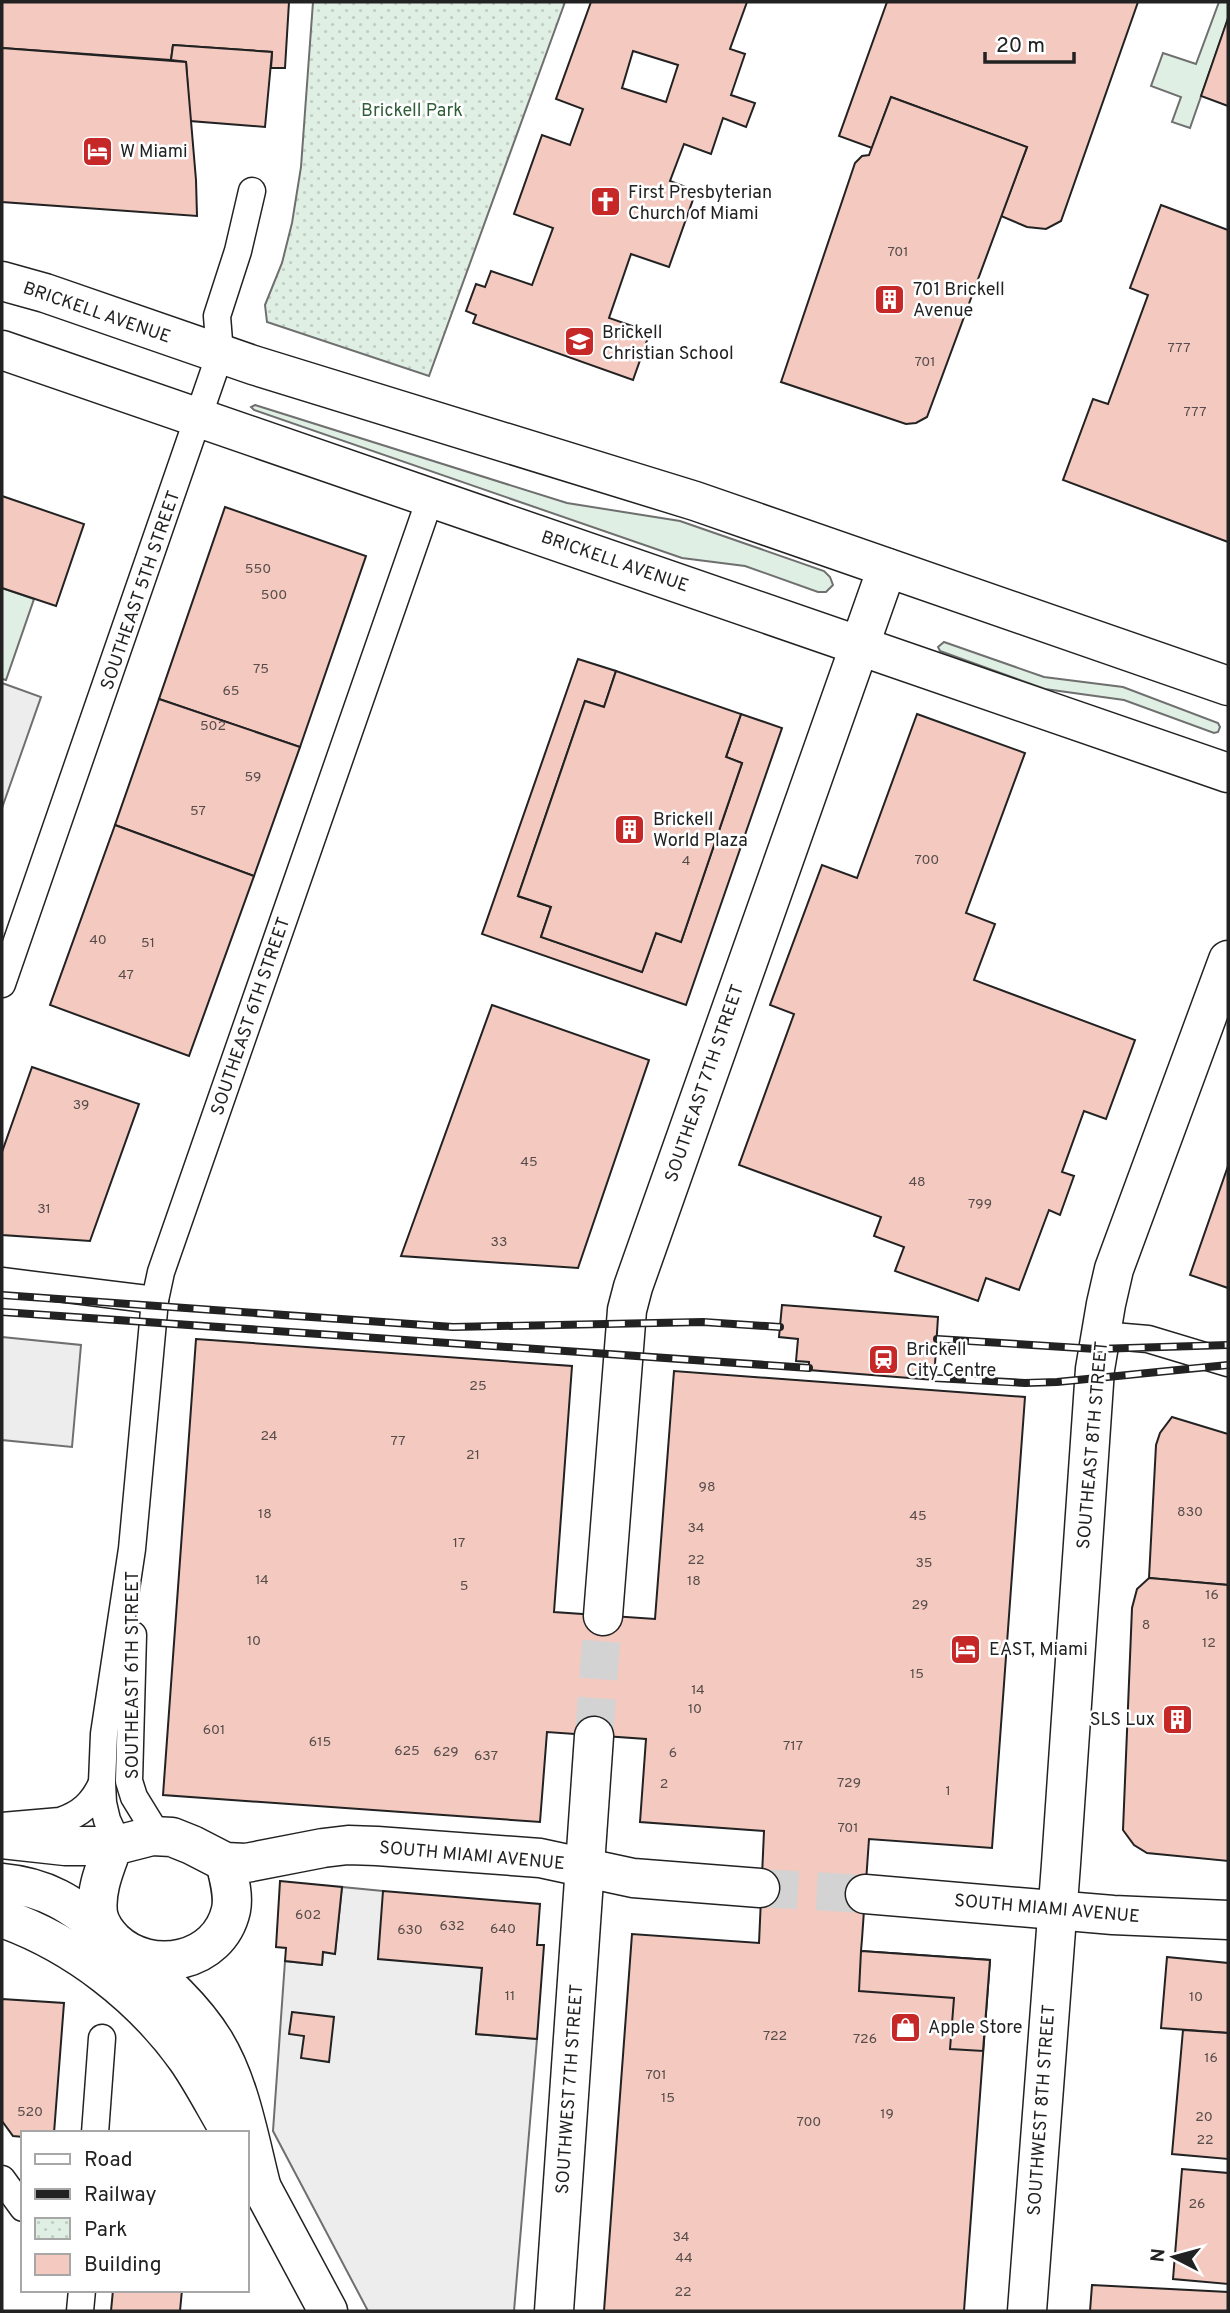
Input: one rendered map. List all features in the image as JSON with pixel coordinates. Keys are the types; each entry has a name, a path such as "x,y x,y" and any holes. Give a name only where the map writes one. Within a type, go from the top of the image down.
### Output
{"main road":[{"name":"BRICKELL AVENUE","path":"2,281 45,293 220,354 695,501 1228,686"},
{"name":"BRICKELL AVENUE","path":"2,350 1228,773"},
{"name":"SOUTHEAST 7TH STREET","path":"603,1616 627,1310 633,1287 887,568"},
{"name":"SOUTHEAST 8TH STREET","path":"1056,1909 1095,1369 1101,1335 1114,1269 1228,960"},
{"path":"586,1867 594,1736"},
{"path":"2,1839 39,1844 115,1845 158,1836 172,1837 192,1845 225,1863 231,1892 231,1908 220,1935 194,1955 163,1962 118,1942 98,1915 100,1880 115,1845"},
{"name":"SOUTH MIAMI AVENUE","path":"225,1863 246,1863 348,1845 540,1858 633,1878 760,1888"},
{"name":"SOUTHWEST 7TH STREET","path":"554,2311 586,1867"},
{"path":"2,1883 55,1895 76,1908 173,1990 214,2041 237,2096 245,2131"},
{"name":"SOUTH MIAMI AVENUE","path":"865,1894 1113,1915 1228,1920"},
{"name":"SOUTHWEST 8TH STREET","path":"1027,2311 1056,1909"},
{"path":"2,1918 42,1935 77,1955 137,2003 187,2059 230,2131"},
{"path":"248,2146 254,2173 328,2311"}],"street":[{"name":"SOUTHEAST 5TH STREET","path":"2,984 220,354 217,316 252,191"},
{"name":"SOUTHEAST 6TH STREET","path":"115,1845 107,1820 102,1783 104,1734 132,1549 155,1300 160,1272 431,496"},
{"path":"2,1281 155,1300"},
{"path":"1101,1335 1163,1342 1228,1363"},
{"name":"SOUTHEAST 6TH STREET","path":"132,1549 134,1617 129,1781 134,1797 158,1836"},
{"path":"2,1826 69,1818 83,1810 95,1798 102,1783"},
{"path":"95,2131 102,2038"},
{"path":"2,2179 21,2205"},
{"path":"80,2311 82,2292"}],"green space":[{"name":"Brickell Park","path":"313,2 565,2 429,376 267,322 265,305 282,263 301,167"},
{"path":"1219,2 1228,2 1228,19 1190,128 1172,122 1181,97 1151,86 1163,53 1196,64"},
{"path":"255,405 567,503 680,521 824,571 833,585 826,592 818,592 745,566 682,558 254,410 251,407"},
{"path":"2,588 34,599 6,680 2,679"},
{"path":"944,642 1044,677 1123,687 1218,723 1220,727 1218,732 1214,733 1124,700 1045,689 940,651 938,647"}],"shaded area":[{"path":"2,683 41,697 2,808"},
{"path":"2,1337 81,1345 72,1447 2,1440"},
{"path":"342,1887 383,1891 482,1968 476,2034 537,2039 514,2311 368,2311 273,2131 285,1961 322,1965 323,1952 335,1953"}],"building":[{"path":"2,2 289,2 285,68 271,68 272,52 173,45 171,60 2,48"},
{"name":"First Presbyterian Church of Miami","path":"591,2 747,2 730,49 745,54 731,95 755,103 746,127 723,118 711,154 684,144 670,181 696,191 669,267 631,254 609,318 650,332 633,380 473,323 476,315 466,311 476,284 485,287 491,271 532,285 553,228 514,214 542,135 570,145 583,109 556,99","holes":["633,51 678,65 666,102 622,88"]},
{"path":"887,2 1138,2 1061,221 1046,229 1027,227 1001,216 1027,147 891,97 872,148 839,136"},
{"path":"1228,18 1228,106 1201,96"},
{"path":"173,45 272,52 265,127 190,121 186,62 171,60"},
{"name":"W Miami","path":"2,48 186,62 197,216 2,202"},
{"name":"701 Brickell Avenue","path":"891,97 1027,147 927,417 916,423 906,424 781,382 855,163 862,156 869,155"},
{"path":"1161,205 1228,230 1228,542 1063,480 1093,399 1108,404 1148,295 1130,288"},
{"path":"2,496 84,524 56,606 2,588"},
{"path":"225,507 366,556 300,747 159,699"},
{"path":"578,659 616,671 604,707 585,701 518,896 551,907 541,937 642,972 656,933 681,942 742,763 726,757 741,714 782,728 686,1005 482,934"},
{"name":"Brickell World Plaza","path":"616,671 741,714 726,757 742,763 681,942 656,933 642,972 541,937 551,907 518,896 585,701 604,707"},
{"path":"159,699 300,747 254,876 115,825"},
{"path":"917,714 1025,753 966,913 995,924 974,980 1135,1040 1106,1119 1084,1111 1062,1172 1074,1176 1060,1215 1049,1210 1019,1290 986,1278 978,1301 895,1271 904,1247 874,1236 881,1217 739,1165 794,1014 770,1005 822,865 857,878"},
{"path":"115,825 254,876 189,1056 50,1005"},
{"path":"492,1005 649,1060 578,1268 401,1256"},
{"path":"32,1067 139,1104 90,1241 2,1235 2,1152"},
{"path":"1228,1166 1228,1288 1190,1275"},
{"path":"782,1305 938,1317 934,1380 809,1370 809,1362 796,1361 798,1339 779,1337"},
{"name":"Brickell City Centre","path":"196,1339 572,1366 554,1612 655,1619 674,1371 1025,1397 992,1848 869,1839 861,1951 990,1960 964,2311 604,2311 632,1934 759,1943 764,1831 640,1822 646,1739 547,1732 540,1822 163,1795"},
{"path":"1172,1417 1228,1434 1228,1585 1149,1578 1156,1445 1160,1433"},
{"name":"SLS Lux","path":"1149,1578 1228,1585 1228,1861 1147,1853 1134,1845 1123,1830 1132,1608 1137,1589"},
{"path":"280,1881 342,1887 335,1954 323,1952 322,1965 285,1961 286,1948 276,1947"},
{"path":"383,1891 540,1904 537,1945 544,1945 537,2039 476,2034 482,1968 378,1959"},
{"path":"861,1951 990,1960 983,2051 950,2049 954,1998 859,1991"},
{"path":"1167,1957 1228,1963 1228,2033 1161,2028"},
{"path":"2,1999 64,2003 54,2131 21,2131 21,2137 13,2136 2,2121"},
{"path":"292,2012 334,2017 329,2062 301,2058 304,2036 289,2034"},
{"path":"1183,2030 1228,2033 1228,2159 1172,2154"},
{"path":"1182,2169 1228,2173 1228,2284 1173,2279"},
{"path":"1092,2285 1228,2292 1228,2311 1090,2311"},
{"path":"113,2292 182,2292 180,2311 111,2311"}],"tunnel":[{"path":"594,1736 603,1616"},
{"path":"760,1888 865,1894"}],"railway":[{"path":"2,1295 453,1327 703,1322 780,1327"},
{"path":"2,1312 809,1368"},
{"path":"937,1339 1096,1349 1228,1345"},
{"path":"934,1378 1057,1382 1228,1365"}],"place":[{"name":"W Miami","path":"97,151"},
{"name":"First Presbyterian Church of Miami","path":"605,202"},
{"name":"701 Brickell Avenue","path":"890,299"},
{"name":"Brickell Christian School","path":"579,342"},
{"name":"Brickell World Plaza","path":"630,829"},
{"name":"Brickell City Centre","path":"883,1359"},
{"name":"EAST, Miami","path":"966,1649"},
{"name":"SLS Lux","path":"1178,1719"},
{"name":"Apple Store","path":"905,2027"}]}
